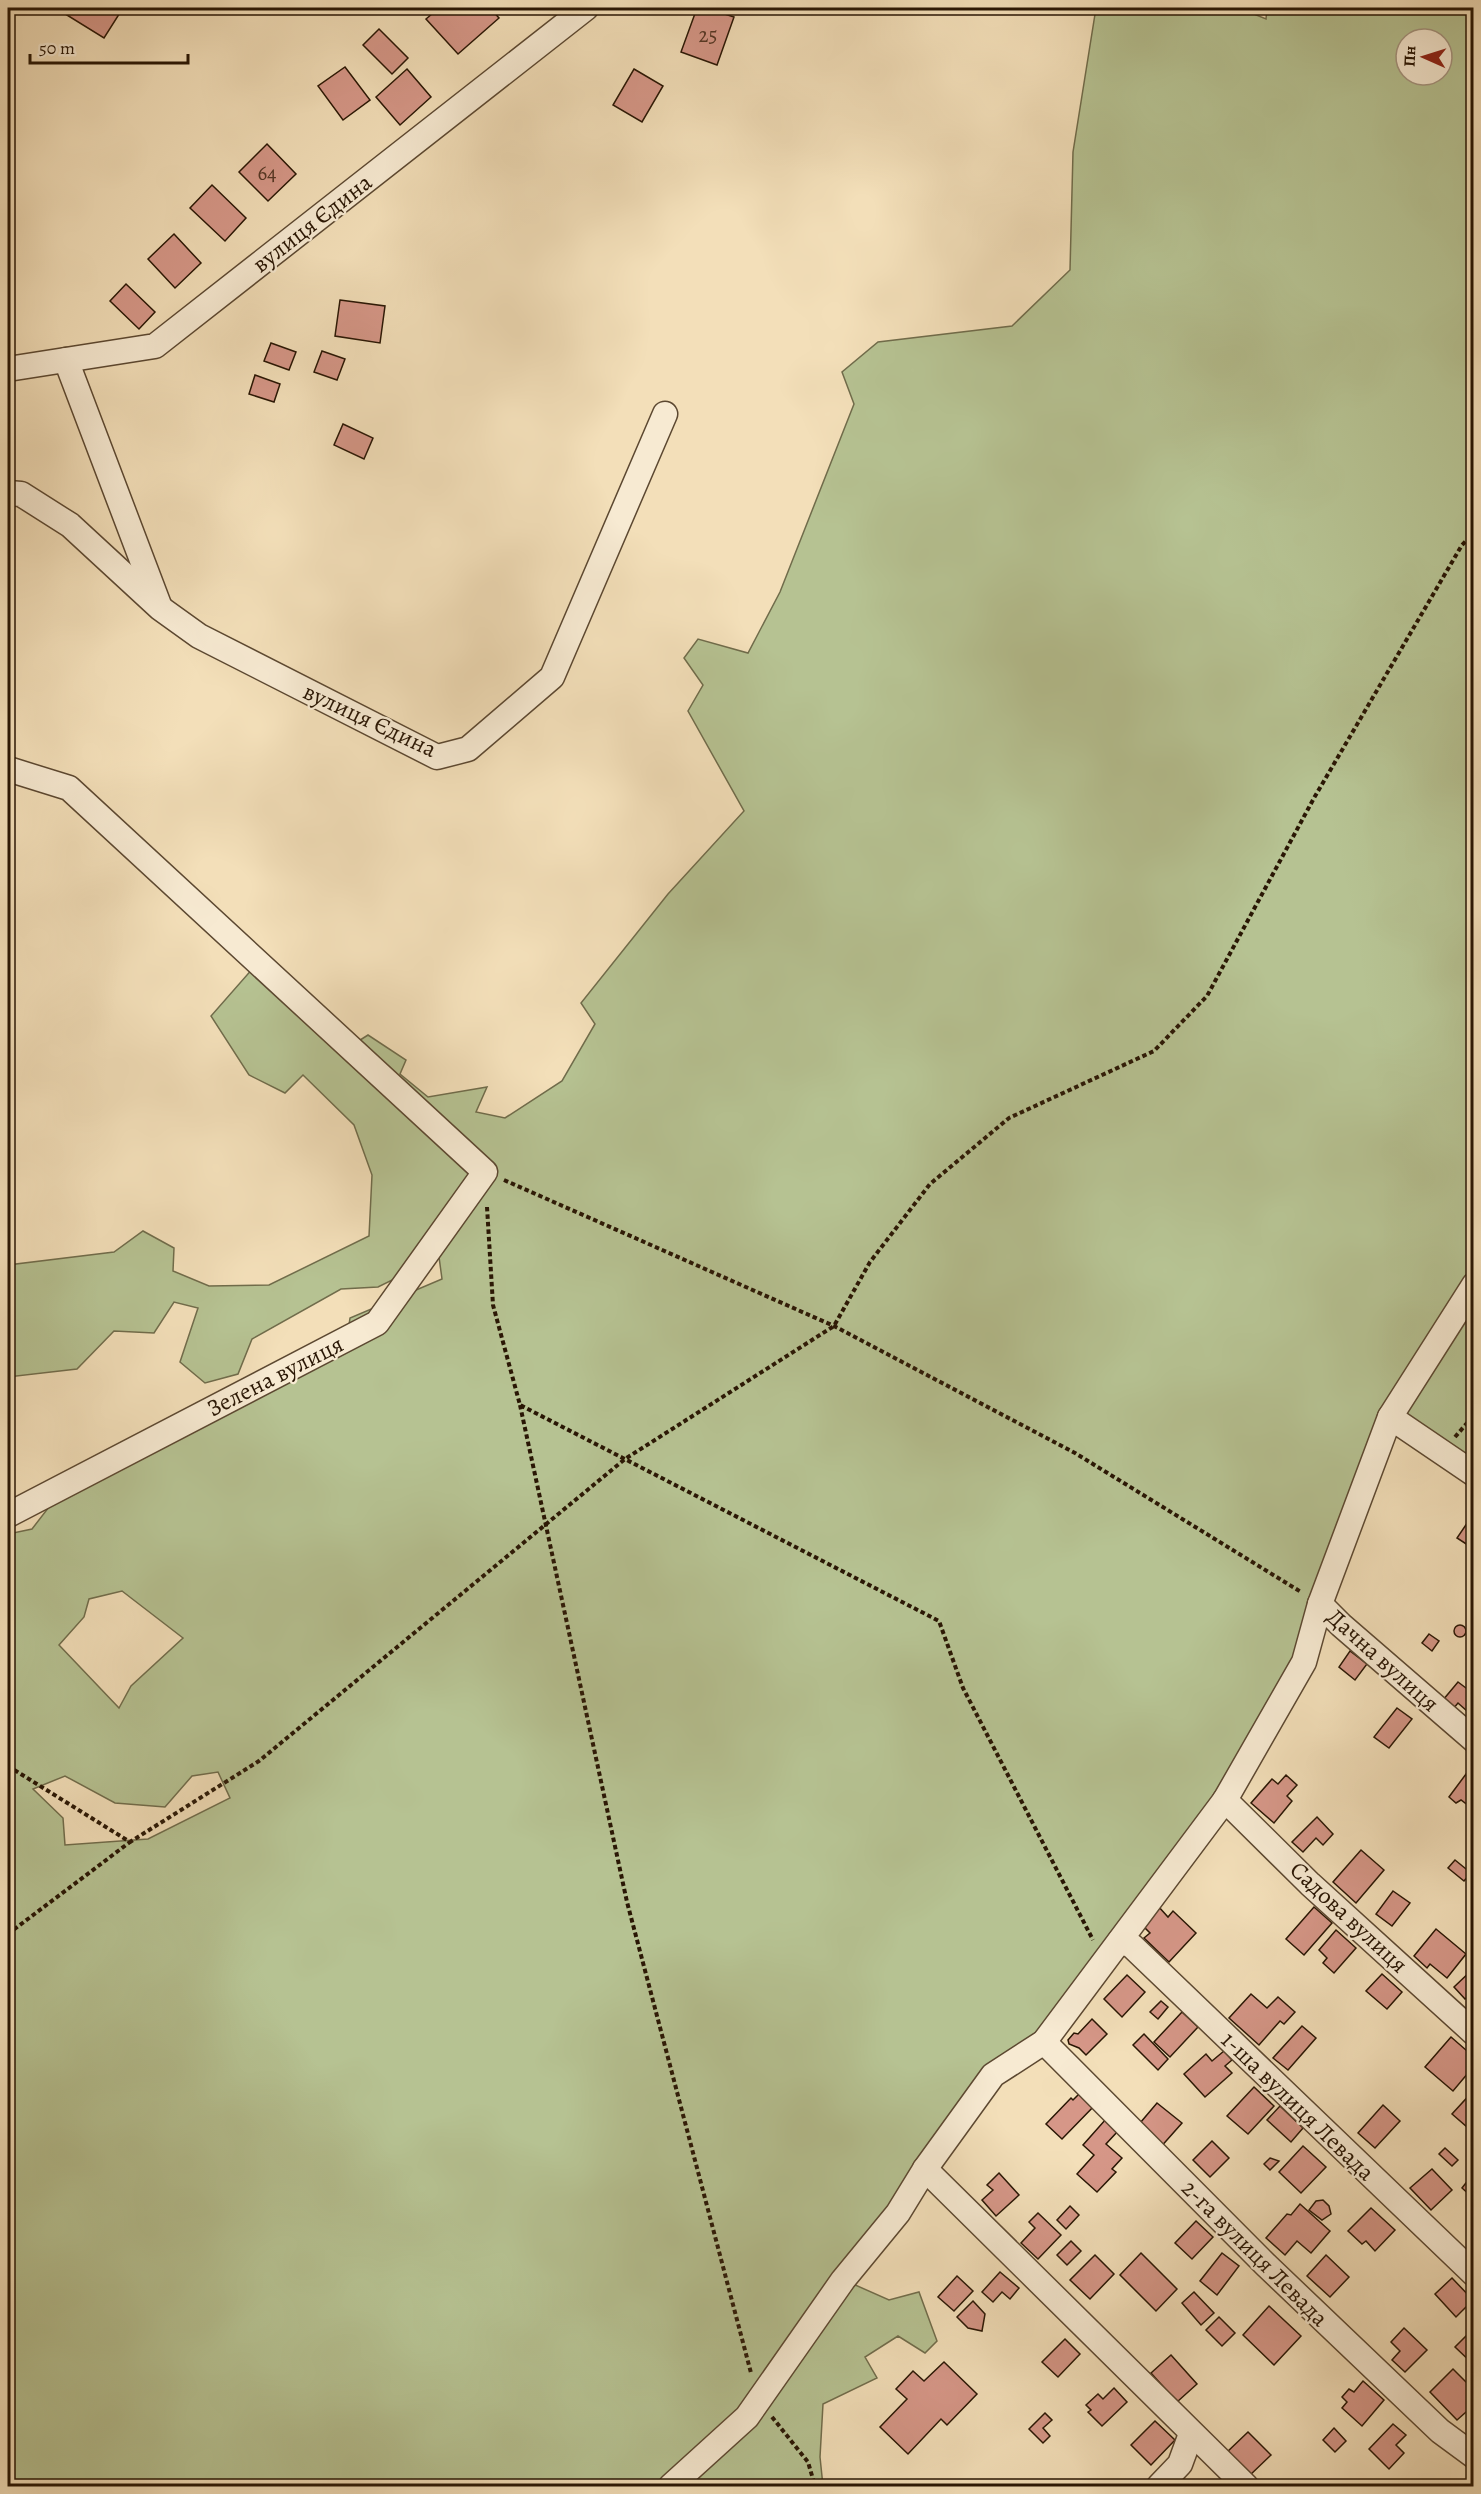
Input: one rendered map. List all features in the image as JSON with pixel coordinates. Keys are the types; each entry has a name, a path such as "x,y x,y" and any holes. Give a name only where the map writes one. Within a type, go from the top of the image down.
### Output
{"street":[{"name":"вулиця Єдина","path":"8,369 155,346 586,8"},
{"path":"66,360 161,610"},
{"name":"вулиця Єдина","path":"8,493 21,494 70,525 161,610 199,636 437,757 468,749 552,677 665,414"},
{"path":"8,769 69,788 485,1172"},
{"name":"Зелена вулиця","path":"8,1515 377,1323 485,1172"},
{"path":"671,2487 747,2417 843,2280 898,2213 925,2169 993,2075 1044,2042 1225,1800 1304,1662 1320,1604 1390,1417 1473,1285"},
{"path":"1390,1417 1443,1451 1473,1474"},
{"name":"Дачна вулиця","path":"1320,1604 1473,1740"},
{"name":"Садова вулиця","path":"1225,1800 1310,1884 1473,2033"},
{"name":"1-ша вулиця Левада","path":"1120,1941 1132,1946 1473,2274"},
{"name":"2-га вулиця Левада","path":"1044,2042 1266,2265 1440,2431 1473,2456"},
{"path":"925,2169 1246,2487"},
{"path":"1159,2487 1180,2464 1191,2434"}],"path":[{"path":"8,1934 130,1842 259,1761 625,1459 834,1326 870,1262 930,1184 1009,1118 1154,1051 1207,996 1314,798 1462,545 1473,533"},
{"path":"815,2487 808,2462 758,2400 627,1902 520,1405 493,1305 485,1172 834,1326 1075,1453 1320,1604"},
{"path":"520,1405 939,1622 963,1688 1104,1962"},
{"path":"1443,1451 1473,1415"},
{"path":"8,1766 130,1842"}],"green space":[{"path":"1096,8 1239,8 1266,19 1267,8 1473,8 1473,1474 1390,1417 1304,1662 1075,2003 993,2075 844,2280 889,2300 919,2292 937,2341 925,2353 898,2336 865,2357 877,2378 823,2404 820,2457 823,2486 8,2486 8,1534 32,1529 69,1481 348,1332 350,1318 442,1279 439,1257 378,1287 341,1289 252,1339 238,1374 205,1383 180,1362 198,1308 174,1302 154,1333 114,1331 77,1369 8,1377 8,1265 114,1252 143,1231 174,1248 173,1271 209,1286 269,1285 369,1236 372,1175 354,1125 303,1075 285,1093 249,1075 211,1016 254,967 343,1051 368,1035 406,1060 400,1074 428,1097 487,1087 476,1112 505,1118 562,1081 595,1024 581,1003 668,894 744,811 688,711 703,685 684,658 698,639 748,653 780,592 854,404 842,372 878,342 1012,326 1070,270 1073,152","holes":["122,1591 183,1638 131,1686 119,1708 59,1645 84,1617 89,1599","218,1772 230,1798 148,1839 65,1845 63,1818 33,1789 65,1776 115,1803 165,1807 192,1776"]}],"building":[{"path":"65,8 123,8 104,38 62,12"},
{"path":"439,8 490,8 499,18 458,54 426,19"},
{"path":"697,8 706,8 734,17 717,65 681,52"},
{"path":"379,29 408,58 392,74 363,45"},
{"path":"345,67 370,100 343,120 318,86"},
{"path":"407,69 431,97 400,125 376,97"},
{"path":"634,69 663,86 642,122 613,105"},
{"path":"267,144 296,174 268,201 239,172"},
{"path":"212,185 246,218 225,241 190,208"},
{"path":"174,234 201,263 175,288 148,259"},
{"path":"126,284 155,312 139,329 110,301"},
{"path":"340,300 385,306 380,343 335,336"},
{"path":"271,343 296,352 289,370 264,361"},
{"path":"322,351 345,359 337,380 314,372"},
{"path":"255,375 280,384 274,402 249,394"},
{"path":"343,424 373,438 364,459 334,445"},
{"path":"1474,1513 1474,1549 1457,1538"},
{"path":"1462,1625 1465,1626 1465,1636 1458,1637 1455,1636 1454,1629 1455,1626"},
{"path":"1429,1634 1439,1641 1432,1651 1422,1643"},
{"path":"1350,1651 1367,1664 1355,1680 1339,1667"},
{"path":"1458,1682 1474,1694 1474,1704 1467,1711 1458,1703 1453,1709 1443,1700"},
{"path":"1397,1708 1412,1719 1389,1748 1374,1737"},
{"path":"1466,1774 1474,1780 1473,1809 1461,1800 1456,1803 1449,1797"},
{"path":"1286,1775 1297,1785 1287,1796 1292,1801 1274,1823 1251,1803 1272,1779 1278,1784"},
{"path":"1317,1817 1333,1834 1323,1845 1316,1838 1303,1852 1292,1842"},
{"path":"1361,1850 1384,1870 1356,1903 1333,1882"},
{"path":"1455,1860 1471,1873 1464,1881 1448,1868"},
{"path":"1393,1891 1410,1903 1392,1926 1376,1914"},
{"path":"1158,1906 1168,1917 1173,1911 1196,1933 1169,1962 1144,1938 1150,1933 1141,1924"},
{"path":"1314,1907 1332,1923 1304,1955 1286,1939"},
{"path":"1436,1929 1466,1954 1447,1978 1430,1964 1427,1968 1414,1956"},
{"path":"1336,1930 1356,1948 1334,1973 1323,1963 1327,1958 1319,1950"},
{"path":"1474,1968 1474,1992 1465,1999 1454,1987"},
{"path":"1382,1974 1402,1992 1387,2009 1366,1991"},
{"path":"1127,1975 1145,1992 1122,2017 1104,1999"},
{"path":"1251,1994 1267,2008 1278,1997 1295,2012 1284,2024 1280,2021 1259,2045 1229,2018"},
{"path":"1161,2001 1168,2007 1158,2019 1150,2012"},
{"path":"1182,2012 1198,2027 1170,2057 1154,2042"},
{"path":"1092,2019 1107,2034 1086,2055 1079,2048 1069,2044 1068,2040 1074,2033 1078,2034"},
{"path":"1302,2026 1316,2038 1288,2070 1273,2058"},
{"path":"1144,2034 1168,2059 1158,2070 1133,2045"},
{"path":"1451,2037 1474,2057 1474,2066 1453,2091 1425,2067"},
{"path":"1224,2051 1232,2060 1225,2066 1232,2073 1205,2097 1184,2074 1206,2054 1212,2061"},
{"path":"1254,2087 1274,2106 1248,2134 1227,2116"},
{"path":"1474,2090 1474,2133 1452,2114"},
{"path":"1082,2091 1096,2104 1062,2139 1046,2124 1071,2098 1073,2100"},
{"path":"1157,2103 1182,2123 1159,2149 1135,2129"},
{"path":"1383,2105 1400,2121 1375,2148 1358,2133"},
{"path":"1280,2106 1303,2128 1291,2142 1267,2120"},
{"path":"1106,2119 1118,2131 1106,2144 1122,2158 1112,2169 1116,2172 1097,2192 1077,2174 1094,2155 1083,2145"},
{"path":"1212,2141 1229,2158 1210,2177 1193,2160"},
{"path":"1303,2146 1326,2167 1301,2193 1279,2172"},
{"path":"1445,2148 1458,2160 1452,2166 1439,2154"},
{"path":"1270,2158 1279,2161 1270,2170 1264,2164"},
{"path":"1432,2169 1452,2190 1431,2210 1410,2188"},
{"path":"999,2173 1019,2195 996,2216 982,2200 993,2190 987,2185"},
{"path":"1473,2174 1474,2195 1472,2197 1462,2188"},
{"path":"1323,2200 1329,2206 1331,2214 1322,2220 1309,2210 1316,2201"},
{"path":"1300,2204 1330,2231 1311,2253 1297,2241 1285,2255 1266,2238 1287,2214 1291,2215"},
{"path":"1070,2206 1079,2215 1066,2229 1057,2220"},
{"path":"1371,2208 1395,2230 1375,2251 1366,2241 1362,2244 1348,2231"},
{"path":"1038,2213 1061,2235 1038,2259 1021,2243 1035,2228 1029,2222"},
{"path":"1196,2221 1213,2237 1192,2259 1175,2243"},
{"path":"1071,2241 1081,2251 1067,2265 1057,2255"},
{"path":"1141,2253 1177,2289 1156,2311 1120,2275"},
{"path":"1222,2253 1239,2266 1217,2295 1200,2281"},
{"path":"1095,2255 1114,2274 1090,2299 1070,2280"},
{"path":"1326,2255 1349,2277 1330,2297 1307,2276"},
{"path":"1000,2272 1019,2288 1010,2299 1002,2292 993,2302 982,2292"},
{"path":"957,2276 973,2291 954,2311 938,2297"},
{"path":"1452,2278 1473,2300 1456,2317 1435,2294"},
{"path":"1194,2292 1214,2313 1201,2325 1182,2303"},
{"path":"973,2301 985,2314 982,2331 968,2328 957,2317"},
{"path":"1269,2306 1301,2336 1274,2365 1243,2335"},
{"path":"1219,2317 1235,2333 1222,2346 1206,2330"},
{"path":"1404,2328 1427,2350 1405,2372 1392,2360 1400,2351 1391,2342"},
{"path":"1474,2328 1474,2365 1455,2347"},
{"path":"1065,2339 1080,2354 1058,2377 1042,2362"},
{"path":"1171,2355 1197,2384 1177,2402 1151,2373"},
{"path":"944,2362 977,2394 947,2425 941,2419 908,2454 880,2427 907,2399 896,2389 913,2371 924,2381"},
{"path":"1453,2369 1474,2390 1474,2405 1457,2420 1430,2392"},
{"path":"1363,2381 1384,2400 1362,2426 1342,2408 1347,2402 1342,2397 1349,2389 1354,2392"},
{"path":"1114,2388 1127,2402 1102,2426 1088,2412 1091,2410 1086,2405 1098,2394 1103,2399"},
{"path":"1045,2413 1052,2420 1043,2428 1050,2436 1043,2443 1029,2429"},
{"path":"1155,2421 1175,2440 1151,2465 1131,2445"},
{"path":"1393,2424 1406,2435 1396,2445 1404,2453 1389,2469 1369,2449"},
{"path":"1334,2428 1346,2441 1335,2452 1323,2440"},
{"path":"1248,2432 1271,2455 1248,2477 1225,2454"},
{"path":"1302,2480 1320,2480 1320,2486 1297,2486"}]}
